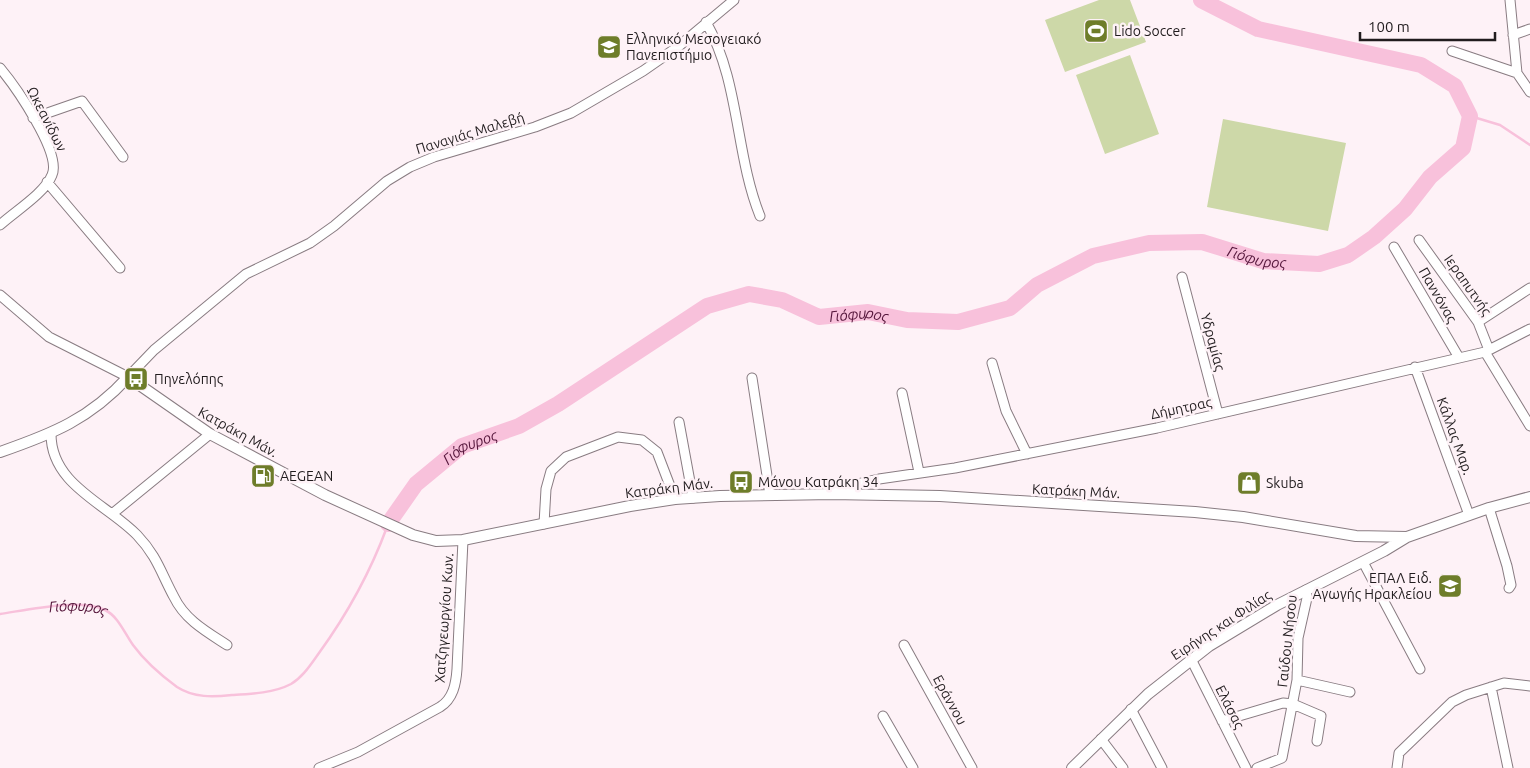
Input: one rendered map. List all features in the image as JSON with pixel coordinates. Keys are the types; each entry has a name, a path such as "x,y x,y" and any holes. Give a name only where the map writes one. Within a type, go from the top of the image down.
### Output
{"street":[{"name":"Παναγιάς Μαλεβή","path":"128,377 154,350 246,274 310,243 334,226 388,181 410,167 434,156 535,127 571,113 650,66 679,46 734,0"},
{"path":"1510,0 1517,73 1530,92"},
{"path":"706,22 715,37 727,72 752,196 760,216"},
{"path":"1513,35 1530,29"},
{"path":"1452,51 1517,73"},
{"name":"Ωκεανίδων","path":"0,68 16,89 50,148 54,162 52,175 47,182"},
{"path":"33,118 82,101 123,157"},
{"path":"0,225 47,182 120,268"},
{"name":"Ιεραπυτνής","path":"1418,240 1478,322 1487,351 1530,426"},
{"name":"Παννόνας","path":"1394,248 1458,356"},
{"name":"Υδραμίας","path":"1182,277 1218,414"},
{"path":"1478,322 1530,288"},
{"path":"0,295 50,337 128,377 95,408 80,419 51,434 0,452"},
{"name":"Δήμητρας","path":"832,494 857,484 919,472 955,468 1218,414 1458,356 1487,351 1530,329"},
{"path":"992,363 1006,412 1027,454"},
{"name":"Κάλλας Μαρ.","path":"1415,367 1469,515"},
{"name":"Κατράκη Μάν.","path":"128,377 210,434 304,484 413,535 436,541 463,540 630,506 675,499 832,494 940,496 1150,509 1243,517 1356,536 1407,537"},
{"path":"752,378 770,495"},
{"path":"902,392 919,472"},
{"path":"679,422 693,498"},
{"path":"51,434 57,462 70,480 137,534 158,561 174,599 194,624 227,645"},
{"path":"112,514 210,434"},
{"path":"544,524 546,489 551,471 566,457 618,438 642,440 657,452 675,499"},
{"path":"1407,537 1489,508 1530,497"},
{"path":"1489,508 1507,566 1511,584 1509,588"},
{"name":"Ειρήνης και Φιλίας","path":"1072,768 1131,709 1191,659 1248,621 1407,537"},
{"name":"Χατζηγεωργίου Κων.","path":"319,768 378,741 440,708 448,700 454,688 457,669 463,540"},
{"path":"1362,562 1420,669"},
{"name":"Γαύδου Νήσου","path":"1257,768 1282,758 1297,680 1298,638 1307,598 1306,590"},
{"name":"Εράννου","path":"904,645 972,768"},
{"name":"Ελάσας","path":"1191,659 1246,768"},
{"path":"1297,680 1350,692"},
{"path":"1396,768 1399,753 1446,706 1466,695 1511,682 1530,686"},
{"path":"1491,687 1508,768"},
{"path":"1222,721 1281,704 1293,704 1321,716 1317,741"},
{"path":"1131,709 1162,768"},
{"path":"883,716 913,768"},
{"path":"1102,739 1123,768"}],"green space":[{"name":"Lido Soccer","path":"1099,0 1130,0 1146,42 1065,72 1045,20"},
{"path":"1130,55 1159,134 1105,154 1076,75"},
{"path":"1223,119 1346,143 1328,231 1207,207"}],"waterway":[{"name":"Γιόφυρος","path":"388,524 416,484 462,446 519,426 558,404 707,306 749,294 782,300 819,317 868,312 907,320 958,322 1010,308 1037,285 1093,256 1149,243 1202,242 1263,261 1319,264 1348,255 1374,237 1405,209 1430,177 1463,148 1470,116 1455,86 1421,65 1258,29 1201,0"},
{"path":"1470,116 1500,125 1530,145"},
{"name":"Γιόφυρος","path":"0,614 68,605 82,605 105,610 114,616 142,656 165,678 183,691 211,696 270,691 291,684 313,662 358,592 387,527"}],"place":[{"name":"Lido Soccer","path":"1096,31"},
{"name":"Ελληνικό Μεσογειακό Πανεπιστήμιο","path":"609,47"},
{"name":"Πηνελόπης","path":"136,379"},
{"name":"AEGEAN","path":"263,476"},
{"name":"Μάνου Κατράκη 34","path":"741,482"},
{"name":"Skuba","path":"1249,483"},
{"name":"ΕΠΑΛ Ειδ. Αγωγής Ηρακλείου","path":"1450,586"}]}
